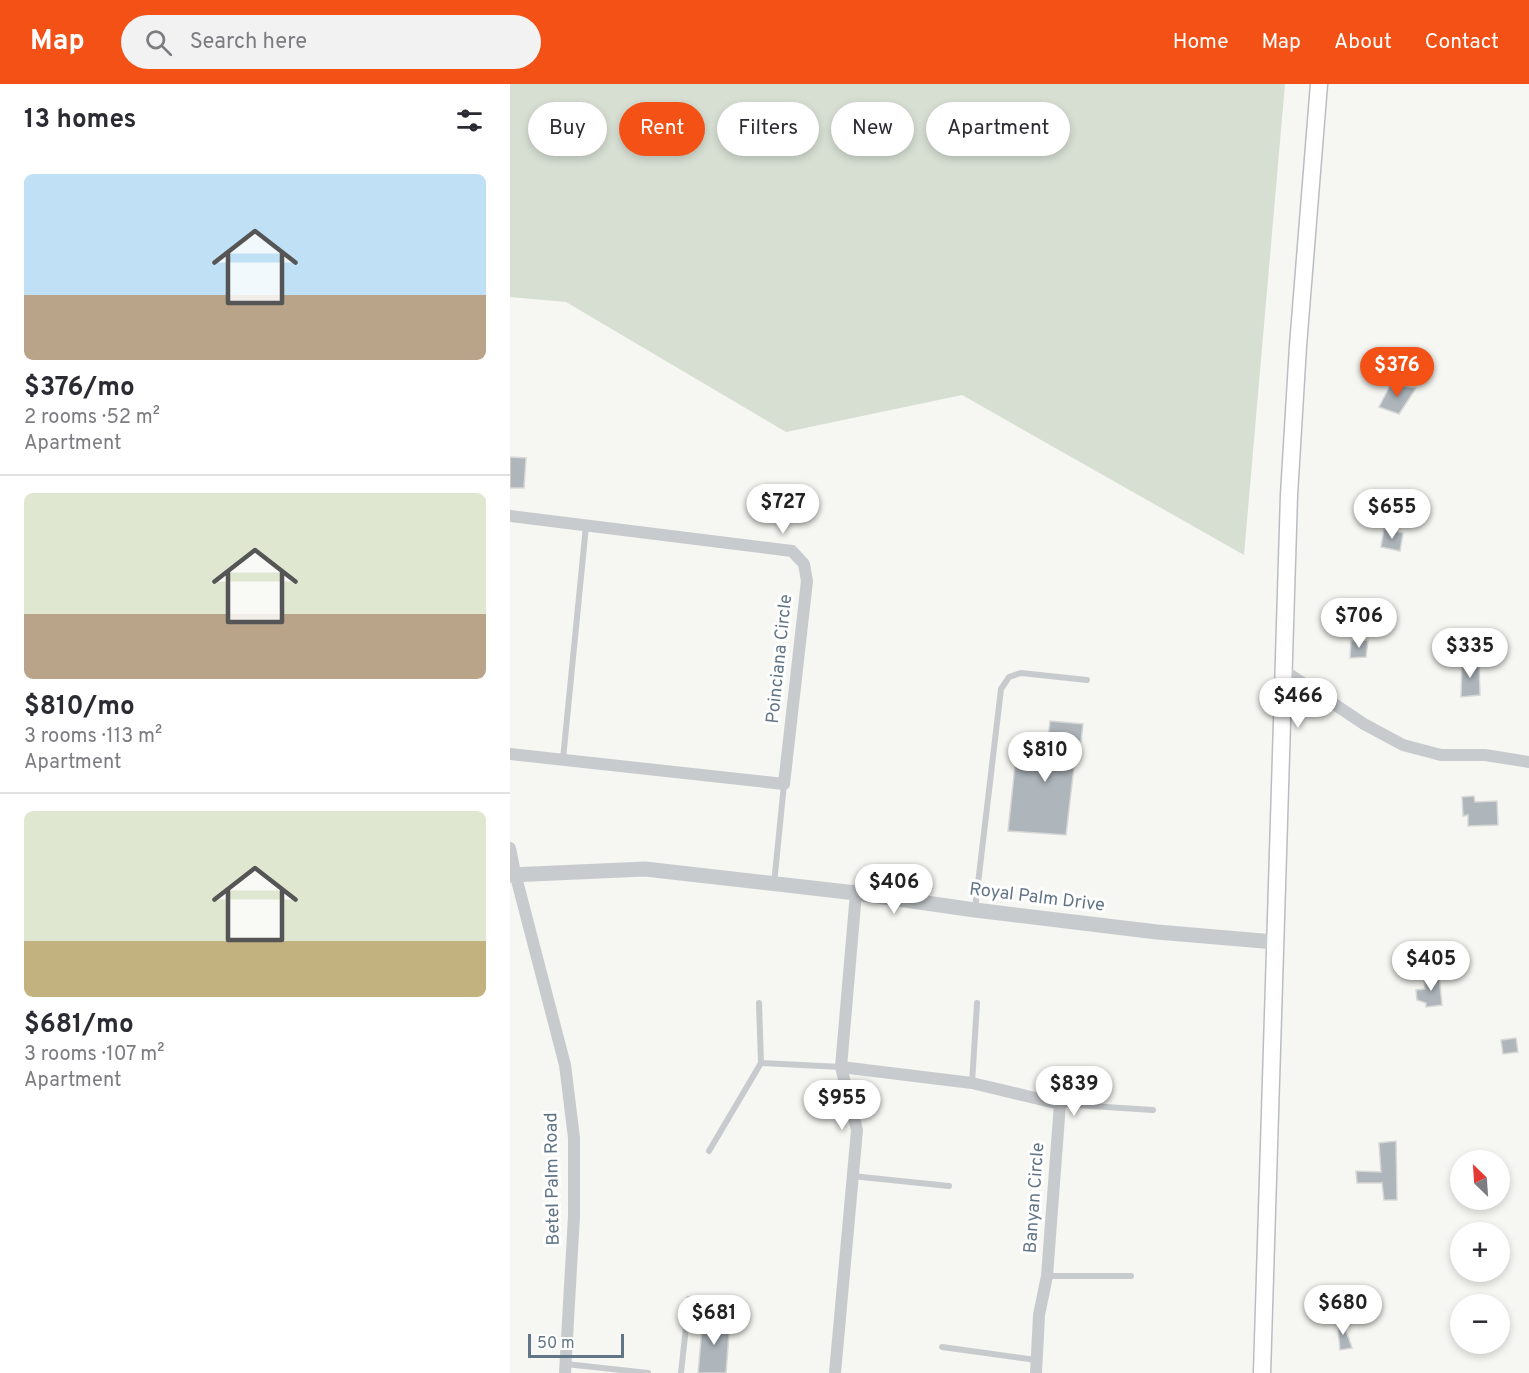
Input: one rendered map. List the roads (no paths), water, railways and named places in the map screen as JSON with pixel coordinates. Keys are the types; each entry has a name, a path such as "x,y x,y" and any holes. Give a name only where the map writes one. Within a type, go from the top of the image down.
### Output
{"main road":[{"path":"1262,1373 1283,670 1294,410 1319,84"}],"street":[{"name":"Poinciana Circle","path":"510,516 792,551 804,564 807,581 784,784"},
{"path":"1283,670 1337,707 1402,745 1441,755 1485,756 1529,762"},
{"path":"510,755 784,784"},
{"name":"Betel Palm Road","path":"510,848 512,874 565,1065 574,1138 574,1216 566,1369"},
{"name":"Royal Palm Drive","path":"512,874 645,869 856,893 1157,932 1274,942"},
{"path":"835,1373 857,1131 841,1067 856,893"},
{"path":"841,1067 972,1083 1060,1104"},
{"name":"Banyan Circle","path":"1036,1367 1040,1315 1047,1276 1060,1104"}],"lane":[{"path":"563,759 586,526"},
{"path":"975,910 1001,688 1010,677 1021,673 1087,680"},
{"path":"774,884 784,784"},
{"path":"709,1151 761,1063 759,1003"},
{"path":"972,1083 977,1003"},
{"path":"761,1063 841,1067"},
{"path":"1060,1104 1153,1110"},
{"path":"852,1176 949,1186"},
{"path":"1047,1276 1131,1276"},
{"path":"681,1373 689,1299"},
{"path":"942,1347 1036,1367"},
{"path":"566,1369 648,1373"}]}
